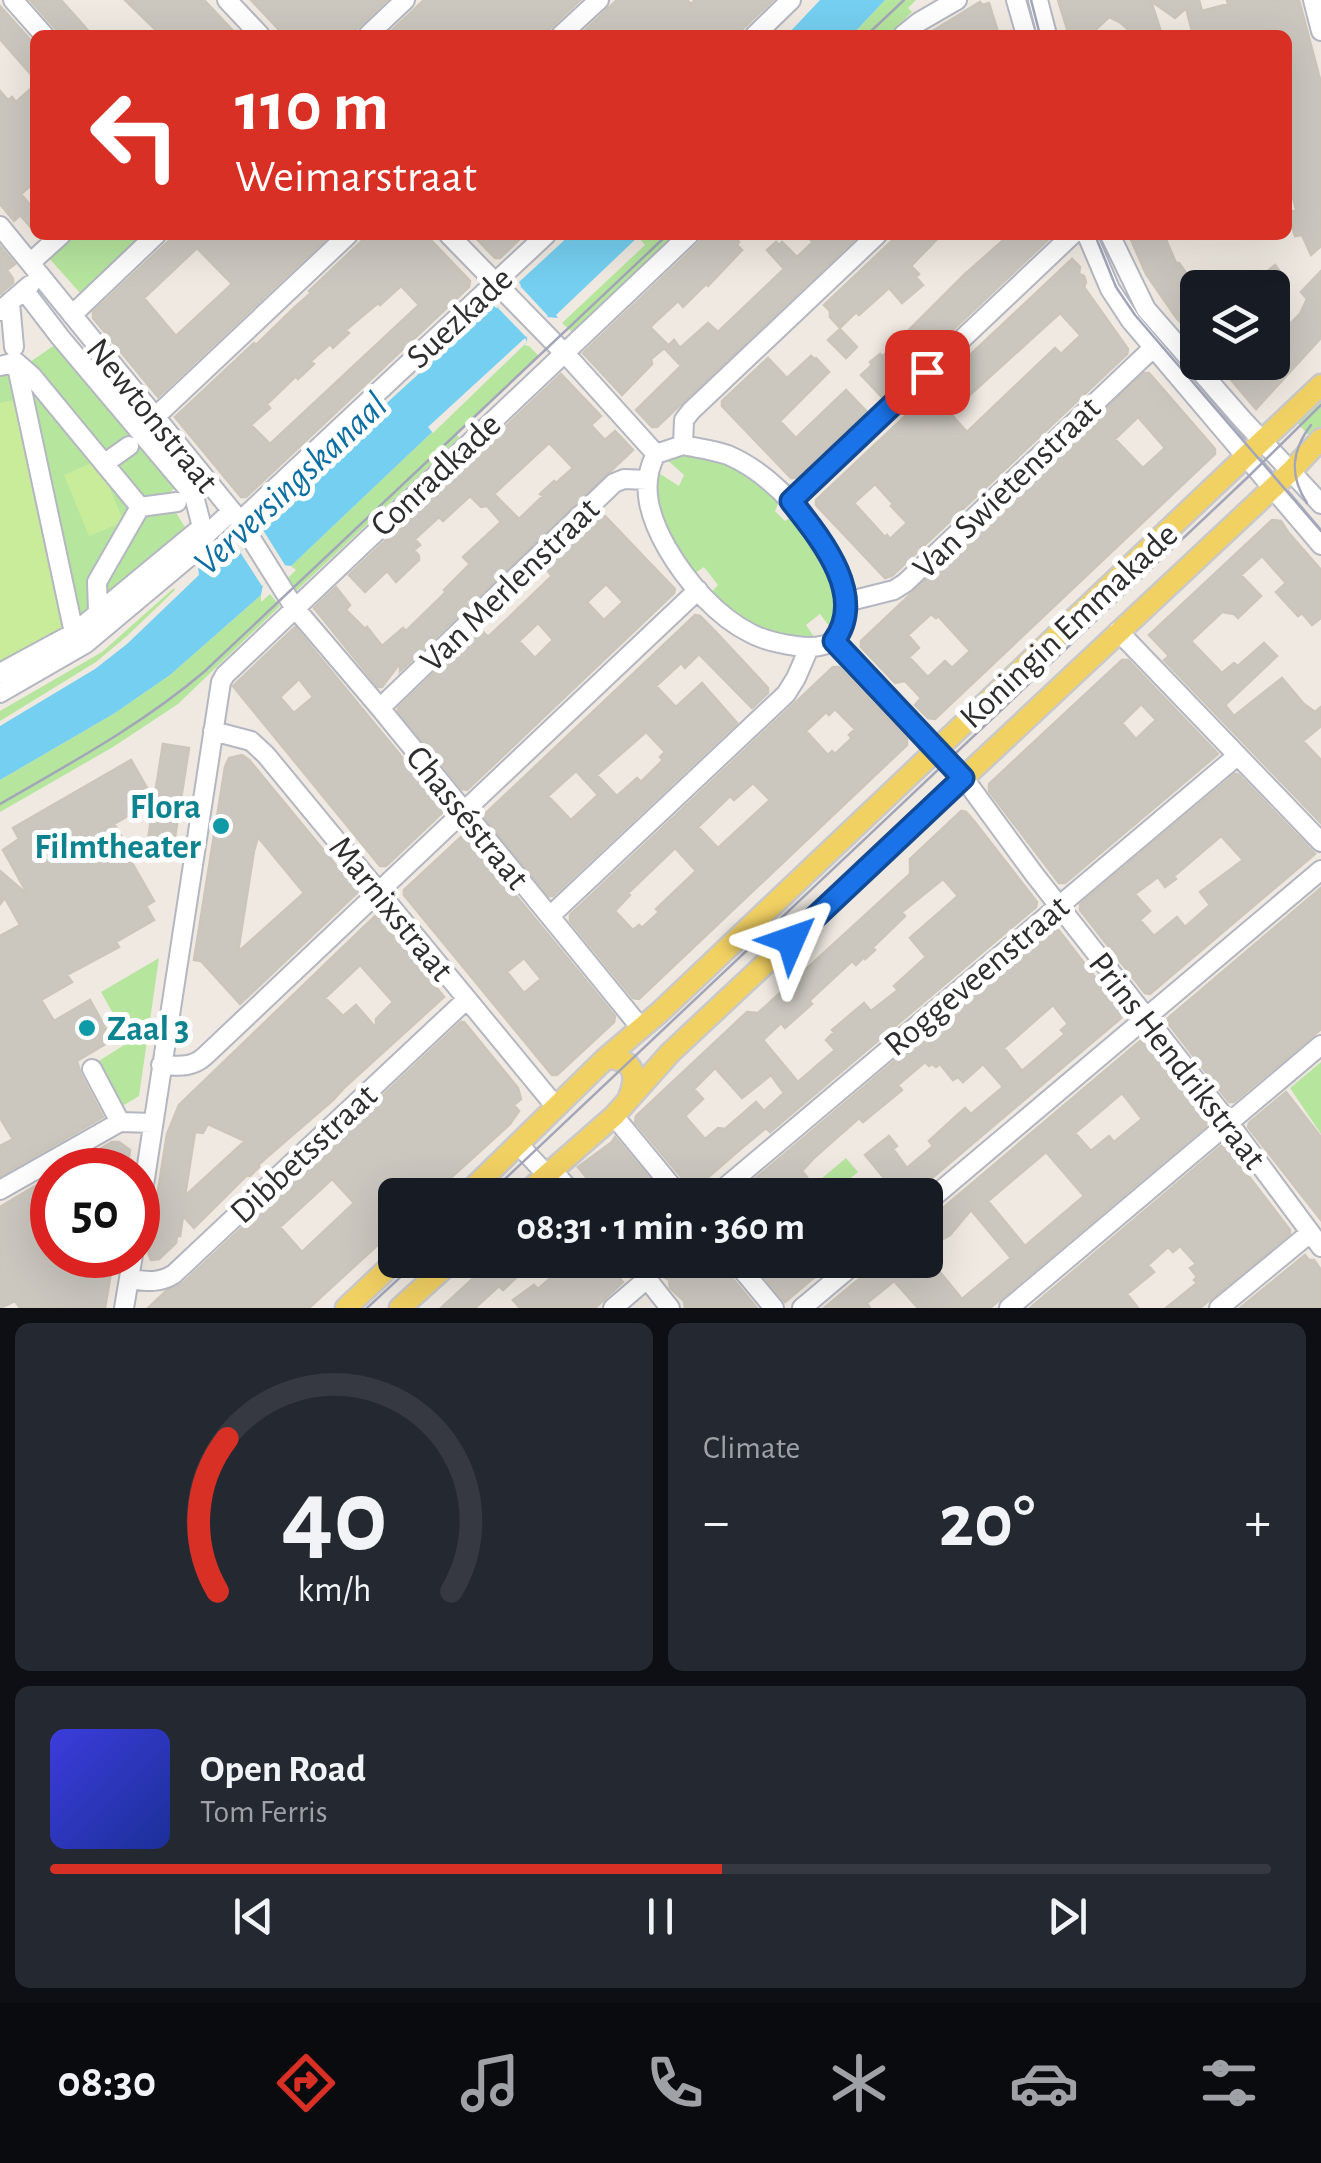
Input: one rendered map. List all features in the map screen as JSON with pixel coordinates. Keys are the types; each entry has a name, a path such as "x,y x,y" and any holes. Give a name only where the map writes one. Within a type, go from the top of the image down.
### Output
{"main road":[{"name":"Koningin Emmakade","path":"483,1178 1321,386"},
{"path":"544,1178 621,1109 670,1053 1321,439"},
{"path":"606,1058 624,1060 632,1069 634,1080 621,1109"},
{"path":"346,1308 378,1278"},
{"path":"400,1308 432,1278"}],"street":[{"path":"13,0 40,30"},
{"path":"228,0 255,30"},
{"path":"373,30 406,0"},
{"path":"566,30 599,0"},
{"path":"759,30 791,0"},
{"path":"909,30 957,0"},
{"path":"1016,0 1025,30"},
{"path":"1038,0 1045,30"},
{"path":"1312,0 1321,31"},
{"name":"Newtonstraat","path":"0,226 236,516 294,607"},
{"path":"57,240 11,301 10,358 74,633"},
{"path":"72,315 151,240"},
{"path":"155,417 343,240"},
{"path":"453,240 656,454"},
{"name":"Suezkade","path":"193,510 236,516 541,240"},
{"name":"Conradkade","path":"149,1148 213,731 225,675 684,240"},
{"path":"683,445 684,420 701,400 872,240"},
{"path":"791,501 1067,240"},
{"path":"1089,240 1110,289 1131,321 1321,546"},
{"path":"1112,240 1146,309 1321,504"},
{"path":"0,693 86,644 196,551 193,510 60,337 11,301"},
{"name":"Van Swietenstraat","path":"846,602 904,584 1154,348"},
{"path":"10,358 32,376 140,507 193,510"},
{"path":"683,445 725,454 752,468 791,501 828,552 846,602 846,620 834,641 809,648 775,643 749,633 722,613 675,563 648,505 648,480 656,454 683,445"},
{"path":"105,463 130,446"},
{"name":"Van Merlenstraat","path":"380,708 614,483 624,479 648,480"},
{"path":"98,612 97,582 140,507"},
{"path":"0,673 74,633 193,510"},
{"path":"162,1065 184,1066 199,1061 698,590"},
{"name":"Chasséstraat","path":"294,607 640,1028"},
{"path":"1118,631 1321,842"},
{"name":"Prins Hendrikstraat","path":"834,641 963,778 1316,1240"},
{"path":"550,916 786,694 809,648"},
{"name":"Marnixstraat","path":"213,731 258,747 556,1106"},
{"name":"Roggeveenstraat","path":"736,1178 1237,756"},
{"path":"943,1189 1321,870"},
{"name":"Dibbetsstraat","path":"129,1279 162,1281 174,1274 467,999"},
{"path":"1009,1308 1321,1045"},
{"path":"92,1069 120,1122"},
{"path":"621,1109 668,1178"},
{"path":"0,1190 120,1122 153,1124"},
{"path":"518,1144 547,1175 557,1178"},
{"path":"1219,1308 1316,1240"},
{"path":"749,1278 774,1308"},
{"path":"802,1308 838,1278"},
{"path":"124,1308 129,1279"},
{"path":"613,1308 647,1279 670,1308"}],"green space":[{"path":"885,0 916,0 908,8 912,12 893,30 857,30"},
{"path":"67,240 140,240 81,294 48,257"},
{"path":"641,240 670,240 572,332 562,323 645,245"},
{"path":"56,344 177,486 166,496 186,529 74,625 0,667 0,361 30,362"},
{"path":"524,345 539,356 456,433 459,438 296,591 288,578 296,570 291,566"},
{"path":"1321,396 1321,429 1311,438 1295,420"},
{"path":"15,400 62,630 0,664 0,403"},
{"path":"676,451 737,465 780,499 775,511 785,521 796,514 834,587 837,617 832,630 820,614 806,625 817,641 786,641 741,621 709,595 718,585 704,567 691,576 656,513 654,470 679,486 684,475 665,458"},
{"path":"98,460 124,522 89,536 64,475"},
{"path":"174,588 96,662 0,721 0,711 102,652"},
{"path":"270,594 280,606 178,704 113,747 0,812 0,780 115,713 170,675 261,595 261,602"},
{"path":"159,958 139,1096 119,1108 94,1064 129,1042 101,992"},
{"path":"1321,1062 1321,1134 1290,1088"},
{"path":"846,1158 858,1172 851,1178 822,1178"}],"water":[{"path":"820,0 885,0 857,30 792,30"},
{"path":"565,240 635,240 556,315 558,318 547,317 527,335 527,342 291,566 283,565 263,585 261,595 170,675 115,713 0,780 0,726 95,669 127,644 199,575 198,567 222,546 233,554 241,551 263,531 264,515 493,306 501,306 520,289 519,282"}],"pier":[{"path":"521,287 548,316 526,337 498,308"},
{"path":"525,338 527,342 433,433 428,427"},
{"path":"263,530 285,565 262,586 240,552"}],"building":[{"path":"30,0 61,0 88,30 57,30"},
{"path":"125,0 204,0 232,30 156,30"},
{"path":"251,0 387,0 355,30 279,30"},
{"path":"424,0 580,0 548,30 392,30"},
{"path":"617,0 687,0 691,4 695,0 773,0 741,30 585,30"},
{"path":"1058,0 1199,0 1202,11 1228,4 1227,0 1299,0 1321,83 1321,246 1311,255 1302,235 1295,236 1292,226 1292,212 1296,210 1292,193 1292,30 1192,30 1186,8 1175,18 1151,1 1160,30 1129,30 1109,17 1095,30 1067,30"},
{"path":"980,2 989,3 997,30 934,30"},
{"path":"0,6 30,39 30,73 0,39"},
{"path":"30,89 30,186 21,194 30,205 30,226 20,215 14,221 0,204 0,91 16,102"},
{"path":"170,240 325,240 158,397 93,318 93,312","holes":["197,248 232,284 176,336 144,298"]},
{"path":"363,240 431,240 470,281 469,287 246,497 241,497 175,417 311,293","holes":["401,286 419,305 270,444 251,425 270,408 267,404 314,364 311,361 330,344 333,348 349,333 346,330"]},
{"path":"478,240 519,240 500,258 495,258"},
{"path":"701,240 737,240 742,250 683,307 678,301 650,327 668,345 651,359 652,364 622,395 583,353"},
{"path":"854,240 657,427 652,427 636,410 681,366 665,349 674,340 680,348 708,323 718,332 784,269 767,250 776,242 782,242 797,257 813,242"},
{"path":"893,240 936,240 911,266 923,285 902,303 889,288 840,328 824,305"},
{"path":"1003,240 1048,240 882,397 861,375 872,365 870,362 880,354 882,357"},
{"path":"1131,240 1166,240 1176,263 1184,270 1180,270 1180,322 1146,274"},
{"path":"0,246 15,264 7,270 13,283 0,294"},
{"path":"1072,259 1080,267 1084,287 1128,349 1127,354 892,576 885,578 816,505 816,500","holes":["1060,313 1079,337 1061,354 1055,348 967,432 950,413","875,484 907,523 890,539 854,503"]},
{"path":"1321,271 1321,338 1290,372 1290,324 1307,299 1301,292"},
{"path":"840,329 857,347 846,358 828,340"},
{"path":"811,356 829,372 780,421 796,438 846,390 867,412 796,478 791,478 722,406 722,401 768,358 787,378"},
{"path":"1144,373 1149,373 1215,449 1215,454 935,719 928,718 915,705 921,698 905,681 895,683 861,647 861,641","holes":["1138,417 1165,448 1143,468 1115,439","931,614 938,616 970,651 952,668 945,661 928,677 909,657 919,648 908,635"]},
{"path":"561,374 601,416 591,425 605,440 615,431 633,450 400,671 400,663 382,687 378,687 314,608 336,587 350,605 346,610 382,646 403,628 406,631 446,592 470,564 463,557 501,522 487,506 481,507 470,496 443,521 439,517 415,539 420,545 414,550 419,560 396,582 387,571 365,592 349,575","holes":["549,443 573,468 540,494 543,496 519,519 494,494"]},
{"path":"1231,380 1283,380 1256,409"},
{"path":"605,516 675,589 467,790 462,789 398,708 480,629 488,637 528,599 552,576 545,568","holes":["606,584 623,602 604,620 587,602","538,623 553,640 535,658 519,641"]},
{"path":"1272,520 1281,521 1321,570 1321,618 1312,625 1302,613 1298,616 1276,592 1286,583 1262,556 1241,575 1261,596 1238,618 1222,612 1191,641 1222,673 1234,663 1238,666 1264,643 1277,656 1225,705 1234,716 1282,678 1304,704 1315,712 1321,707 1321,726 1303,741 1321,760 1321,823 1164,660 1169,656 1149,635"},
{"path":"695,615 768,688 768,693 752,708 699,654 685,668 681,663 656,686 676,707 702,683 737,723 553,896 549,896 485,818","holes":["646,732 665,752 660,757 663,760 641,782 637,778 617,796 597,775","576,771 598,795 571,820 548,796"]},
{"path":"295,627 443,807 443,812 386,866 380,866 233,686","holes":["299,679 313,697 294,713 280,697"]},
{"path":"1122,660 1128,660 1218,754 1065,883 1059,883 989,791 989,784","holes":["1141,704 1156,720 1136,739 1122,723"]},
{"path":"833,667 839,667 907,739 907,745 639,999 633,998 570,921 570,915","holes":["835,709 855,729 849,735 852,738 835,754 832,751 828,755 806,731 826,712 829,715","753,783 770,800 718,848 698,827 730,796 734,800","675,848 696,871 642,928 639,925 633,930 615,911"]},
{"path":"163,744 189,748 172,856 146,852 154,801 114,824 154,901 146,906 154,920 116,942 119,947 67,975 72,982 41,1000 54,1021 90,1000 112,1040 77,1061 103,1117 49,1148 30,1148 30,1159 0,1176 0,1146 13,1139 0,1118 0,936 20,925 5,898 0,904 0,871 28,895 3,850 19,839 13,828 131,760 154,800"},
{"path":"242,755 249,760 358,892 240,1004 201,961 194,960 229,758","holes":["258,837 304,893 238,952"]},
{"path":"1235,774 1315,854 1150,994 1145,993 1080,910 1080,904","holes":["1221,836 1243,860 1200,892 1210,905 1185,927 1177,917 1154,936 1140,920 1150,911 1135,894 1158,877 1165,887"]},
{"path":"961,811 966,812 1037,902 1036,907 770,1132 766,1128 707,1178 682,1178 635,1122 636,1116 747,1012 758,1013 910,874 910,859","holes":["943,879 958,896 910,938 926,957 894,986 898,990 871,1011 864,1003 832,1030 826,1040 835,1050 798,1082 763,1040 781,1023 785,1028 852,961 856,965 865,959 905,916 902,912","715,1068 742,1098 771,1075 784,1093 764,1111 756,1102 725,1129 718,1128 705,1139 685,1116 703,1099 694,1089"]},
{"path":"462,836 467,836 615,1016 614,1022 557,1075 552,1075 404,895 404,890","holes":["524,958 541,979 524,993 507,972"]},
{"path":"1321,888 1321,1029 1234,1102 1229,1102 1168,1018"},
{"path":"376,915 444,997 194,1228 183,1216 180,1236 160,1258 160,1178 167,1134 179,1105","holes":["360,965 393,1002 376,1019 376,1028 356,1005 343,1016 325,998","208,1124 245,1141 185,1196 195,1132 203,1133"]},
{"path":"1052,928 1057,928 1122,1012 1121,1018 932,1178 884,1178 865,1155 889,1136 907,1168 933,1146 929,1141 965,1108 971,1114 1003,1087 983,1064 963,1082 958,1077 953,1080 940,1064 936,1067 925,1062 898,1085 902,1090 863,1122 859,1118 815,1157 802,1171 807,1177 756,1178","holes":["1053,1005 1068,1024 1061,1030 1065,1034 1022,1071 1004,1048"]},
{"path":"461,1022 518,1088 521,1099 514,1105 519,1111 510,1124 451,1178 378,1178 378,1245 309,1308 148,1308 166,1291 183,1283","holes":["332,1179 354,1203 302,1252 280,1227"]},
{"path":"1140,1041 1145,1042 1206,1121 1206,1126 990,1308 918,1308 894,1281 867,1303 870,1308 824,1308 860,1278 943,1276 962,1299 1011,1258 971,1210 943,1239 943,1208","holes":["1122,1093 1142,1119 1114,1142 1109,1136 1091,1151 1075,1133","1046,1152 1084,1196 1025,1246 988,1201"]},
{"path":"1286,1092 1321,1137 1321,1220 1248,1127"},
{"path":"615,1137 649,1178 587,1178 578,1167"},
{"path":"119,1142 127,1148 102,1148"},
{"path":"1221,1146 1226,1147 1290,1234 1200,1308 1166,1308 1197,1283 1190,1268 1196,1264 1180,1246 1173,1252 1168,1247 1148,1265 1154,1272 1127,1294 1138,1308 1030,1308"},
{"path":"30,1189 30,1278 110,1278 105,1308 20,1308 15,1301 0,1308 0,1207"},
{"path":"1305,1255 1321,1270 1321,1308 1240,1308"},
{"path":"474,1278 516,1278 503,1290 499,1286 475,1308 441,1308"},
{"path":"551,1278 619,1278 623,1282 595,1308 520,1308 513,1300 534,1285 538,1289"},
{"path":"666,1278 732,1278 757,1308 685,1308 684,1301 670,1288"},
{"path":"765,1278 814,1278 785,1302"}],"tram line":[{"path":"872,30 904,0"},
{"path":"1031,0 1039,30"},
{"path":"0,804 132,726 205,671 662,240"},
{"path":"1097,240 1116,287 1135,315 1321,531"},
{"path":"506,1178 1321,405"},
{"path":"1307,503 1297,483 1295,464 1299,444 1311,425"},
{"path":"367,1308 400,1278"}],"place":[{"name":"Flora Filmtheater","path":"221,826"},
{"name":"Zaal 3","path":"87,1028"}],"route":[{"path":"791,940 963,778 834,641 846,620 840,578 828,552 791,501 927,372"}],"water label":[{"name":"Verversingskanaal","path":"290,483"}]}
